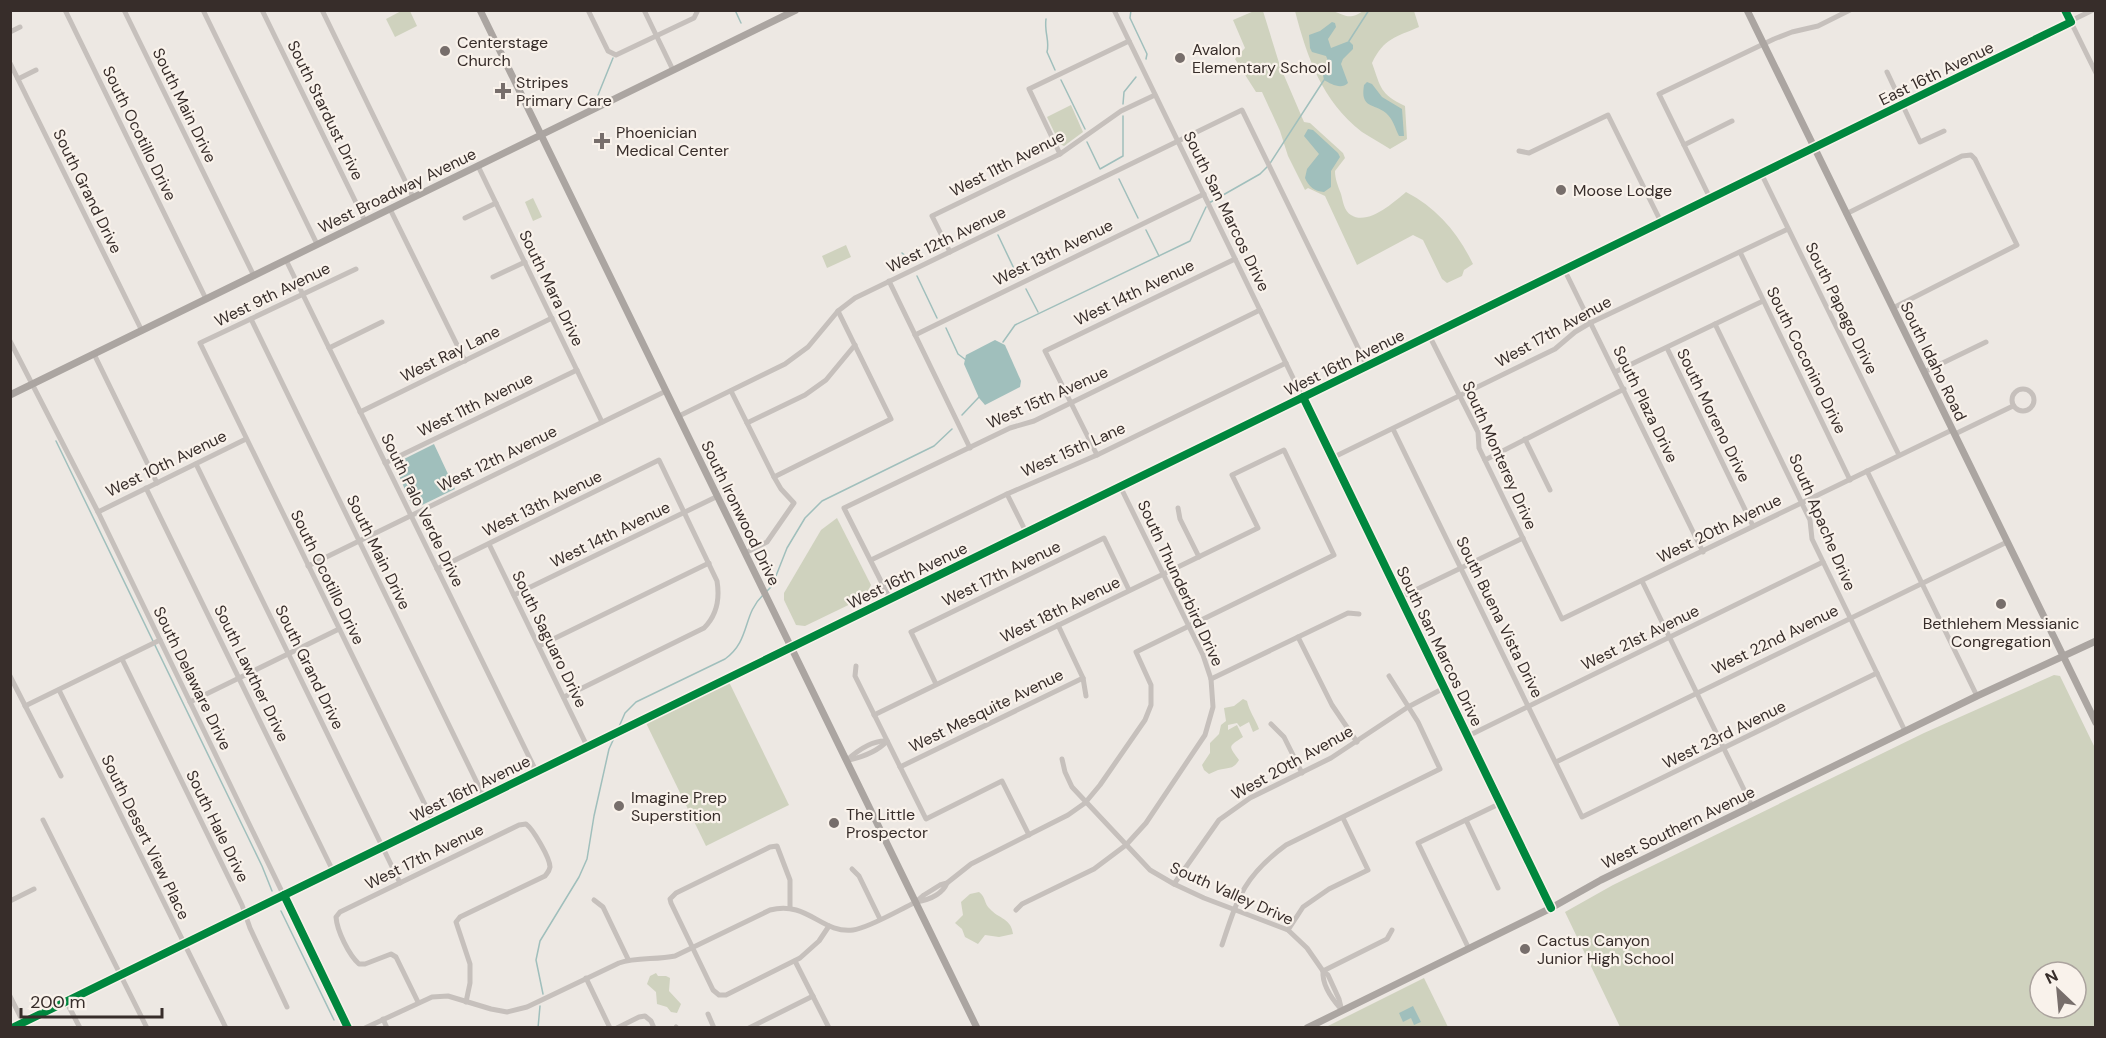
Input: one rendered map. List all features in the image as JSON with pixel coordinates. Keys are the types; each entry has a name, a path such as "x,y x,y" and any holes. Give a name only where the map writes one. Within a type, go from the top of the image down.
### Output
{"main road":[{"name":"South Ironwood Drive","path":"480,10 977,1028"},
{"name":"West Broadway Avenue","path":"10,395 796,10"},
{"name":"South Idaho Road","path":"1747,10 2096,723"},
{"name":"West Southern Avenue","path":"1307,1028 1551,908 1601,880 1977,696 2096,641"}],"street":[{"name":"South Ocotillo Drive","path":"65,10 206,299"},
{"name":"South Main Drive","path":"124,10 254,276"},
{"path":"203,10 317,244"},
{"name":"South Stardust Drive","path":"262,10 365,221"},
{"path":"322,10 413,197"},
{"path":"588,10 608,51 613,55 620,54 694,18 697,12"},
{"path":"644,10 673,70"},
{"name":"South San Marcos Drive","path":"1114,10 1551,908"},
{"path":"1710,198 1659,94 1764,43 1787,33 1818,26 1850,10"},
{"path":"2065,10 2096,73"},
{"name":"East 16th Avenue","path":"1814,147 2093,10"},
{"path":"10,32 20,27"},
{"path":"1060,154 1029,89 1129,41"},
{"name":"South Grand Drive","path":"10,63 142,331"},
{"path":"18,79 36,70"},
{"path":"1887,72 1920,142 1944,130"},
{"name":"West 11th Avenue","path":"950,252 932,216 1060,154 1121,111 1155,95"},
{"name":"West 12th Avenue","path":"679,416 785,364 808,347 838,311 855,298 1242,110 1366,366"},
{"path":"1519,151 1529,153 1608,115 1661,222"},
{"path":"1684,145 1732,122"},
{"name":"West 16th Avenue","path":"12,1028 1814,147"},
{"path":"1846,214 1962,156 1971,155 1975,159 2017,245 1893,308"},
{"name":"South Mara Drive","path":"478,166 602,422"},
{"name":"South Papago Drive","path":"1761,173 1899,455"},
{"name":"West 13th Avenue","path":"915,335 1204,194"},
{"path":"465,218 496,203"},
{"path":"390,209 465,361"},
{"name":"West 17th Avenue","path":"1332,458 1555,349 1590,323 1788,229"},
{"name":"South Coconino Drive","path":"1740,252 1850,480"},
{"name":"West 14th Avenue","path":"1071,403 1045,351 1235,259"},
{"name":"South Palo Verde Drive","path":"286,260 536,771"},
{"path":"493,277 525,262"},
{"name":"West 9th Avenue","path":"200,344 356,269"},
{"name":"South Plaza Drive","path":"1564,269 1703,552"},
{"path":"889,281 970,448"},
{"path":"1615,372 1763,301"},
{"name":"West 15th Avenue","path":"871,560 844,508 1011,428 1034,421 1260,310"},
{"path":"774,477 891,419 838,311"},
{"name":"West Ray Lane","path":"360,412 552,318"},
{"name":"South Main Drive","path":"251,319 484,797"},
{"path":"329,348 382,322"},
{"name":"South Apache Drive","path":"1715,324 1810,520 1812,539 1905,731"},
{"name":"South Monterey Drive","path":"1429,335 1478,432 1479,448 1562,619"},
{"name":"South Delaware Drive","path":"10,342 98,512 156,642 190,702 348,1028"},
{"path":"1924,372 1986,342"},
{"name":"South Ocotillo Drive","path":"200,344 433,822"},
{"path":"747,423 805,395 826,380 855,345"},
{"name":"South Moreno Drive","path":"1667,348 1753,526"},
{"path":"94,354 157,483"},
{"name":"West 15th Lane","path":"871,560 1007,494 1097,455 1286,363"},
{"name":"West 11th Avenue","path":"385,464 577,370"},
{"path":"1485,460 1624,389"},
{"path":"2019,390 2026,390 2032,394 2034,400 2029,410 2019,410 2013,406 2012,399 2019,390"},
{"name":"West 12th Avenue","path":"308,566 666,391"},
{"path":"731,391 774,477 794,503 767,542 745,553"},
{"path":"1071,403 1097,455"},
{"name":"West 20th Avenue","path":"1562,619 1899,455 2013,406"},
{"name":"South Buena Vista Drive","path":"1393,429 1582,817"},
{"name":"West 10th Avenue","path":"98,512 246,439"},
{"path":"1525,439 1550,490"},
{"name":"West 18th Avenue","path":"874,715 1258,528 1232,475 1284,450 1334,555 1188,626"},
{"name":"West 13th Avenue","path":"437,569 659,460 684,512"},
{"name":"South Grand Drive","path":"196,464 400,883"},
{"path":"1867,471 1977,696"},
{"name":"South Thunderbird Drive","path":"1016,910 1022,904 1094,869 1125,845 1146,823 1205,735 1213,707 1211,679 1203,655 1120,486"},
{"name":"South Lawther Drive","path":"146,488 333,871"},
{"path":"1007,494 1026,532"},
{"name":"West 14th Avenue","path":"514,595 718,496"},
{"path":"1178,508 1180,519 1199,557"},
{"path":"564,697 704,628 711,621 720,595 717,581 684,512"},
{"name":"West 17th Avenue","path":"936,684 911,632 1104,538 1130,590"},
{"path":"1401,597 1522,538"},
{"name":"West 22nd Avenue","path":"1556,762 2007,542"},
{"name":"South Saguaro Drive","path":"489,544 587,746"},
{"path":"871,560 890,599"},
{"name":"West 21st Avenue","path":"1468,736 1823,562"},
{"path":"539,646 709,563"},
{"path":"1642,581 1752,806"},
{"path":"1211,679 1348,613 1359,614"},
{"path":"1058,625 1083,678 1086,696"},
{"path":"366,1028 432,997 448,996 507,1012 527,1008 628,959 660,959 675,956 780,907 802,911 829,926 852,931 916,902 947,883 971,864 1068,815 1085,803 1139,729 1151,705 1151,685 1136,652 1188,626"},
{"path":"190,702 339,629"},
{"path":"1298,637 1332,705 1357,742"},
{"path":"25,706 156,642"},
{"name":"South Hale Drive","path":"122,659 245,914 286,1006"},
{"path":"856,666 855,676 926,819 1002,782 1029,835"},
{"name":"West 23rd Avenue","path":"1582,817 1877,673"},
{"path":"10,676 61,776"},
{"path":"1222,945 1233,910 1246,884 1264,861 1286,845 1440,769 1389,676"},
{"name":"West Mesquite Avenue","path":"900,767 1083,678"},
{"name":"West 20th Avenue","path":"1174,885 1219,820 1250,798 1302,773 1357,742 1408,707 1444,688"},
{"name":"South Desert View Place","path":"59,690 226,1028"},
{"path":"1271,724 1284,737 1302,773"},
{"path":"847,760 864,748 880,741 887,741"},
{"name":"South Valley Drive","path":"1062,759 1072,787 1150,870 1174,885 1288,930 1307,948 1323,971 1322,977 1334,1001 1342,1011"},
{"path":"1469,949 1418,843 1501,803"},
{"path":"1288,930 1303,907 1329,889 1368,870 1342,818"},
{"path":"43,820 147,1028"},
{"path":"1466,820 1498,888"},
{"name":"West 17th Avenue","path":"418,1002 396,957 391,954 365,964 359,964 354,959 336,924 336,917 340,912 519,825 526,824 532,828 550,864 550,870 545,876 456,921 470,964 471,983 466,1002"},
{"path":"790,908 790,880 777,846 770,847 676,893 670,899 713,990 719,995 726,995 795,961 819,941 829,926"},
{"path":"852,869 859,876 880,919"},
{"path":"10,901 33,889"},
{"path":"594,900 603,907 628,959"},
{"path":"1323,971 1387,939 1392,930"},
{"path":"795,961 828,1028"},
{"path":"586,978 610,1028"},
{"path":"10,996 23,1022"},
{"path":"749,1028 813,996"},
{"path":"66,1001 80,1028"},
{"path":"708,1014 714,1028"},
{"path":"617,1028 645,1016 654,1028"},
{"path":"383,1019 387,1028"}],"green space":[{"path":"403,10 410,11 417,26 395,37 386,19"},
{"path":"1326,10 1353,16 1363,11 1414,11 1419,27 1386,43 1372,63 1382,89 1391,98 1405,106 1407,139 1390,149 1362,132 1348,120 1326,92 1318,77 1295,11"},
{"path":"1254,11 1263,11 1280,66 1304,122 1310,123 1343,153 1345,158 1335,174 1347,211 1358,218 1365,217 1388,207 1406,192 1417,198 1446,222 1461,242 1473,264 1464,270 1462,276 1447,283 1442,279 1423,240 1413,235 1357,265 1325,196 1308,188 1305,190 1288,156 1280,131 1262,92 1256,92 1235,59 1245,48 1233,20"},
{"path":"1071,105 1083,132 1064,146 1060,144 1047,117"},
{"path":"533,198 542,217 533,221 525,202"},
{"path":"846,245 851,257 827,268 822,256"},
{"path":"837,518 871,585 865,597 805,626 796,625 784,600 784,593 821,530"},
{"path":"2054,675 2060,676 2095,748 2095,1027 1620,1027 1565,912 1613,885 1924,733"},
{"path":"729,682 789,805 706,846 646,723"},
{"path":"1243,699 1247,701 1259,729 1253,732 1249,722 1240,727 1237,723 1228,725 1228,730 1237,725 1243,737 1231,747 1239,760 1233,767 1209,774 1202,765 1210,753 1210,743 1219,734 1221,725 1226,721 1224,708 1234,706"},
{"path":"979,892 988,907 1010,925 1013,934 999,937 985,935 978,944 965,937 962,929 955,923 963,915 961,902 970,894"},
{"path":"656,973 658,976 670,978 669,991 681,1004 677,1013 657,1004 656,992 647,984 650,976"},
{"path":"1424,978 1448,1027 1324,1028"}],"water":[{"path":"1332,22 1336,27 1328,39 1331,48 1349,41 1353,45 1353,49 1341,64 1348,83 1342,86 1336,86 1324,80 1323,75 1329,63 1326,56 1312,52 1310,48 1309,35 1320,31"},
{"path":"1367,82 1372,84 1382,97 1402,109 1404,136 1399,136 1386,113 1366,102 1363,93"},
{"path":"1308,129 1313,130 1340,157 1331,171 1331,187 1324,192 1312,188 1305,178 1307,169 1319,154 1304,136"},
{"path":"995,340 1005,345 1021,381 1020,387 985,405 979,398 964,364 966,355"},
{"path":"434,444 455,489 416,508 412,506 394,464"},
{"path":"1413,1006 1421,1022 1414,1025 1411,1018 1403,1022 1399,1013"}],"waterway":[{"path":"735,10 741,23"},
{"path":"1131,10 1130,18 1147,54 1146,59"},
{"path":"1349,41 1369,10"},
{"path":"1046,19 1047,52 1055,70"},
{"path":"598,95 613,58"},
{"path":"1123,104 1124,92 1136,77"},
{"path":"1061,80 1085,129"},
{"path":"1209,203 1260,174 1269,165 1324,80"},
{"path":"1087,142 1100,169 1123,156 1123,116"},
{"path":"1119,179 1138,218"},
{"path":"1003,342 1015,325 1190,241 1206,207"},
{"path":"1146,230 1159,256"},
{"path":"998,235 1018,277"},
{"path":"902,253 912,261"},
{"path":"917,276 937,318"},
{"path":"1026,289 1038,312"},
{"path":"946,328 958,354 966,360"},
{"path":"962,415 980,396"},
{"path":"766,592 772,586 787,548 805,518 822,501 934,446 952,429"},
{"path":"56,441 262,866 272,891"},
{"path":"618,729 625,713 636,702 725,659 733,652 743,636 756,603 763,595"},
{"path":"543,994 536,960 540,941 579,877 587,859 609,749 615,736"},
{"path":"281,911 334,1020"},
{"path":"538,1028 540,1006"}],"cycle path":[{"path":"12,1028 2071,22 2065,10"},
{"path":"1303,397 1551,908"},
{"path":"284,895 348,1028"}],"place":[{"name":"Centerstage Church","path":"445,51"},
{"name":"Avalon Elementary School","path":"1180,58"},
{"name":"Stripes Primary Care","path":"503,91"},
{"name":"Phoenician Medical Center","path":"602,141"},
{"name":"Moose Lodge","path":"1561,190"},
{"name":"Bethlehem Messianic Congregation","path":"2001,604"},
{"name":"Imagine Prep Superstition","path":"619,806"},
{"name":"The Little Prospector","path":"834,823"},
{"name":"Cactus Canyon Junior High School","path":"1525,949"}]}
